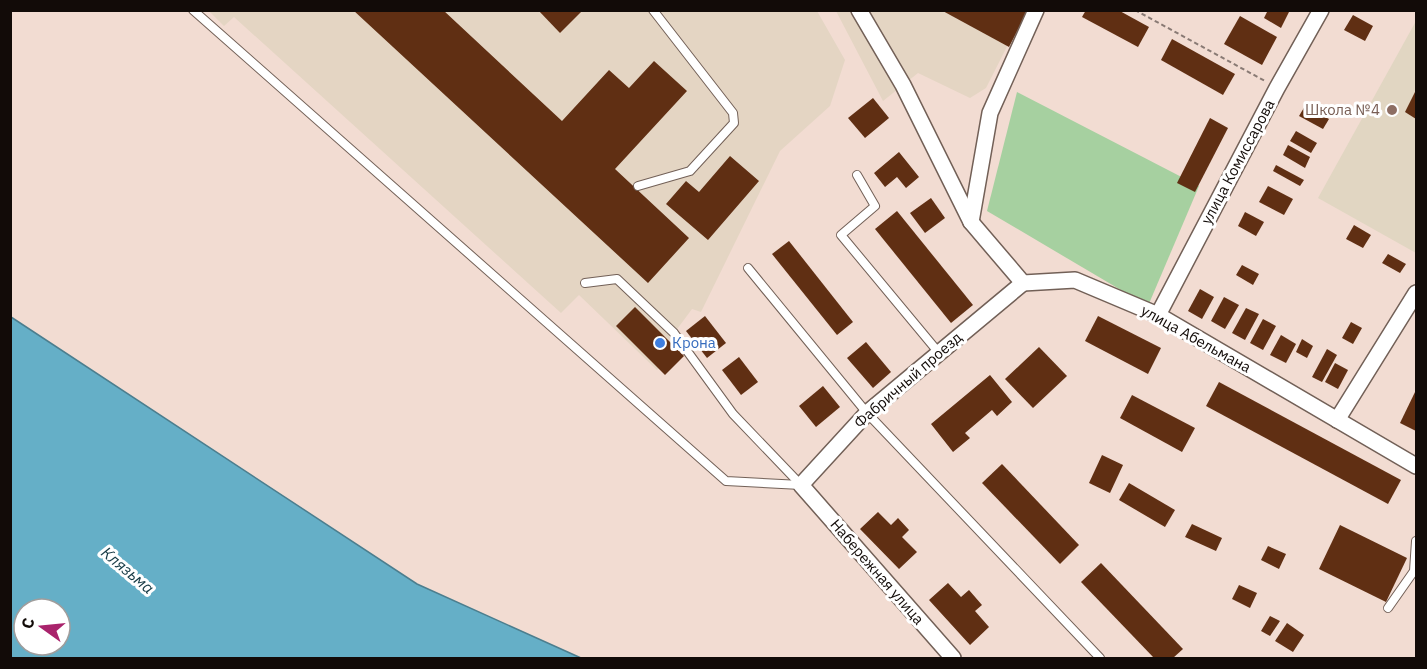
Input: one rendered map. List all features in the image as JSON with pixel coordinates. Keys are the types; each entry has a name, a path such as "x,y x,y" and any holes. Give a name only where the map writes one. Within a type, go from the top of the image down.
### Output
{"street":[{"path":"859,10 903,85 971,222 1023,283"},
{"path":"971,222 990,113 1036,10"},
{"name":"улица Комиссарова","path":"1158,315 1277,88 1321,10"},
{"name":"улица Абельмана","path":"1023,283 1075,280 1158,315 1416,466"},
{"name":"Фабричный проезд","path":"801,485 867,413 1023,283"},
{"path":"1337,420 1416,294"},
{"name":"Набережная улица","path":"801,485 953,658"}],"lane":[{"path":"193,10 726,481 801,485"},
{"path":"638,186 690,171 734,123 732,113 653,10"},
{"path":"857,175 875,206 841,235 939,353"},
{"path":"748,268 867,413 1100,658"},
{"path":"585,283 617,279 674,333 733,414 801,485"},
{"path":"1388,608 1414,571 1416,541"}],"path":[{"path":"1135,10 1277,88"}],"shaded area":[{"path":"209,11 817,11 845,60 830,106 780,151 701,312 692,309 669,340 677,349 657,370 579,295 561,313 234,17 224,26"},
{"path":"836,11 1025,11 986,88 970,98 918,73 883,101"},
{"name":"Школа №4","path":"1416,21 1416,253 1318,198"}],"green space":[{"path":"1017,92 1199,186 1148,306 987,211"}],"water":[{"name":"Клязьма","path":"11,317 417,584 581,658 13,658 10,656"}],"building":[{"path":"353,10 443,10 562,121 609,70 629,88 654,61 687,91 615,169 689,238 648,283"},
{"path":"538,10 583,10 560,33"},
{"path":"941,10 1028,10 1009,47"},
{"path":"1086,10 1118,10 1149,27 1138,47 1082,17"},
{"path":"1268,10 1290,10 1281,28 1264,18"},
{"path":"1353,15 1373,26 1365,41 1344,30"},
{"path":"1240,16 1277,37 1262,65 1224,44"},
{"path":"1172,39 1235,74 1223,95 1161,60"},
{"path":"1416,90 1416,119 1405,112"},
{"path":"873,98 889,118 865,138 848,118"},
{"path":"1305,106 1329,119 1323,129 1299,116"},
{"path":"1210,118 1228,128 1195,192 1177,183"},
{"path":"1296,131 1317,143 1311,153 1290,141"},
{"path":"1288,145 1310,157 1305,168 1283,155"},
{"path":"899,152 919,177 906,188 897,177 885,187 874,173"},
{"path":"730,156 759,181 708,240 666,204 686,181 699,192"},
{"path":"1276,165 1304,180 1300,186 1273,171"},
{"path":"1268,186 1293,199 1284,215 1259,202"},
{"path":"931,198 945,218 925,233 910,213"},
{"path":"897,211 973,305 951,323 875,229"},
{"path":"1245,212 1264,222 1256,236 1238,226"},
{"path":"1354,225 1371,235 1363,248 1346,239"},
{"path":"789,241 853,322 837,335 772,254"},
{"path":"1388,254 1406,264 1400,273 1382,263"},
{"path":"1242,265 1259,274 1253,285 1236,275"},
{"path":"1200,289 1214,297 1202,319 1188,311"},
{"path":"1224,297 1239,305 1225,329 1211,321"},
{"path":"635,307 684,356 665,375 616,326"},
{"path":"1246,308 1259,314 1245,340 1232,333"},
{"path":"705,316 726,343 707,358 686,331"},
{"path":"1098,316 1161,348 1148,374 1085,341"},
{"path":"1263,319 1276,326 1263,350 1250,343"},
{"path":"1351,322 1362,328 1353,344 1342,338"},
{"path":"1281,335 1296,344 1286,363 1270,355"},
{"path":"1302,339 1313,346 1307,358 1296,352"},
{"path":"866,342 891,372 873,388 847,358"},
{"path":"1039,347 1067,376 1033,408 1005,379"},
{"path":"1327,349 1337,355 1322,382 1312,377"},
{"path":"739,357 758,382 741,395 722,370"},
{"path":"1335,363 1348,370 1338,389 1325,382"},
{"path":"990,375 1012,402 997,416 992,410 965,433 970,438 953,452 931,424"},
{"path":"1219,382 1401,480 1388,504 1206,406"},
{"path":"823,386 840,407 816,427 799,406"},
{"path":"1416,390 1416,431 1400,423"},
{"path":"1132,395 1195,428 1182,452 1120,418"},
{"path":"1102,455 1123,465 1110,493 1089,483"},
{"path":"1002,464 1079,545 1060,564 982,483"},
{"path":"1129,483 1175,510 1165,527 1119,500"},
{"path":"878,512 891,525 898,518 909,530 902,537 917,552 899,569 860,529"},
{"path":"1192,524 1222,538 1216,551 1185,537"},
{"path":"1340,525 1407,558 1386,602 1319,569"},
{"path":"1268,546 1286,554 1279,569 1261,560"},
{"path":"1101,563 1183,649 1173,658 1154,658 1081,582"},
{"path":"948,583 961,597 969,590 982,605 975,611 989,627 970,645 929,600"},
{"path":"1239,585 1257,593 1250,608 1232,599"},
{"path":"1270,616 1280,621 1270,636 1261,631"},
{"path":"1287,623 1304,635 1293,652 1275,641"}],"place":[{"name":"Школа №4","path":"1392,110"},
{"name":"Крона","path":"660,343"}]}
